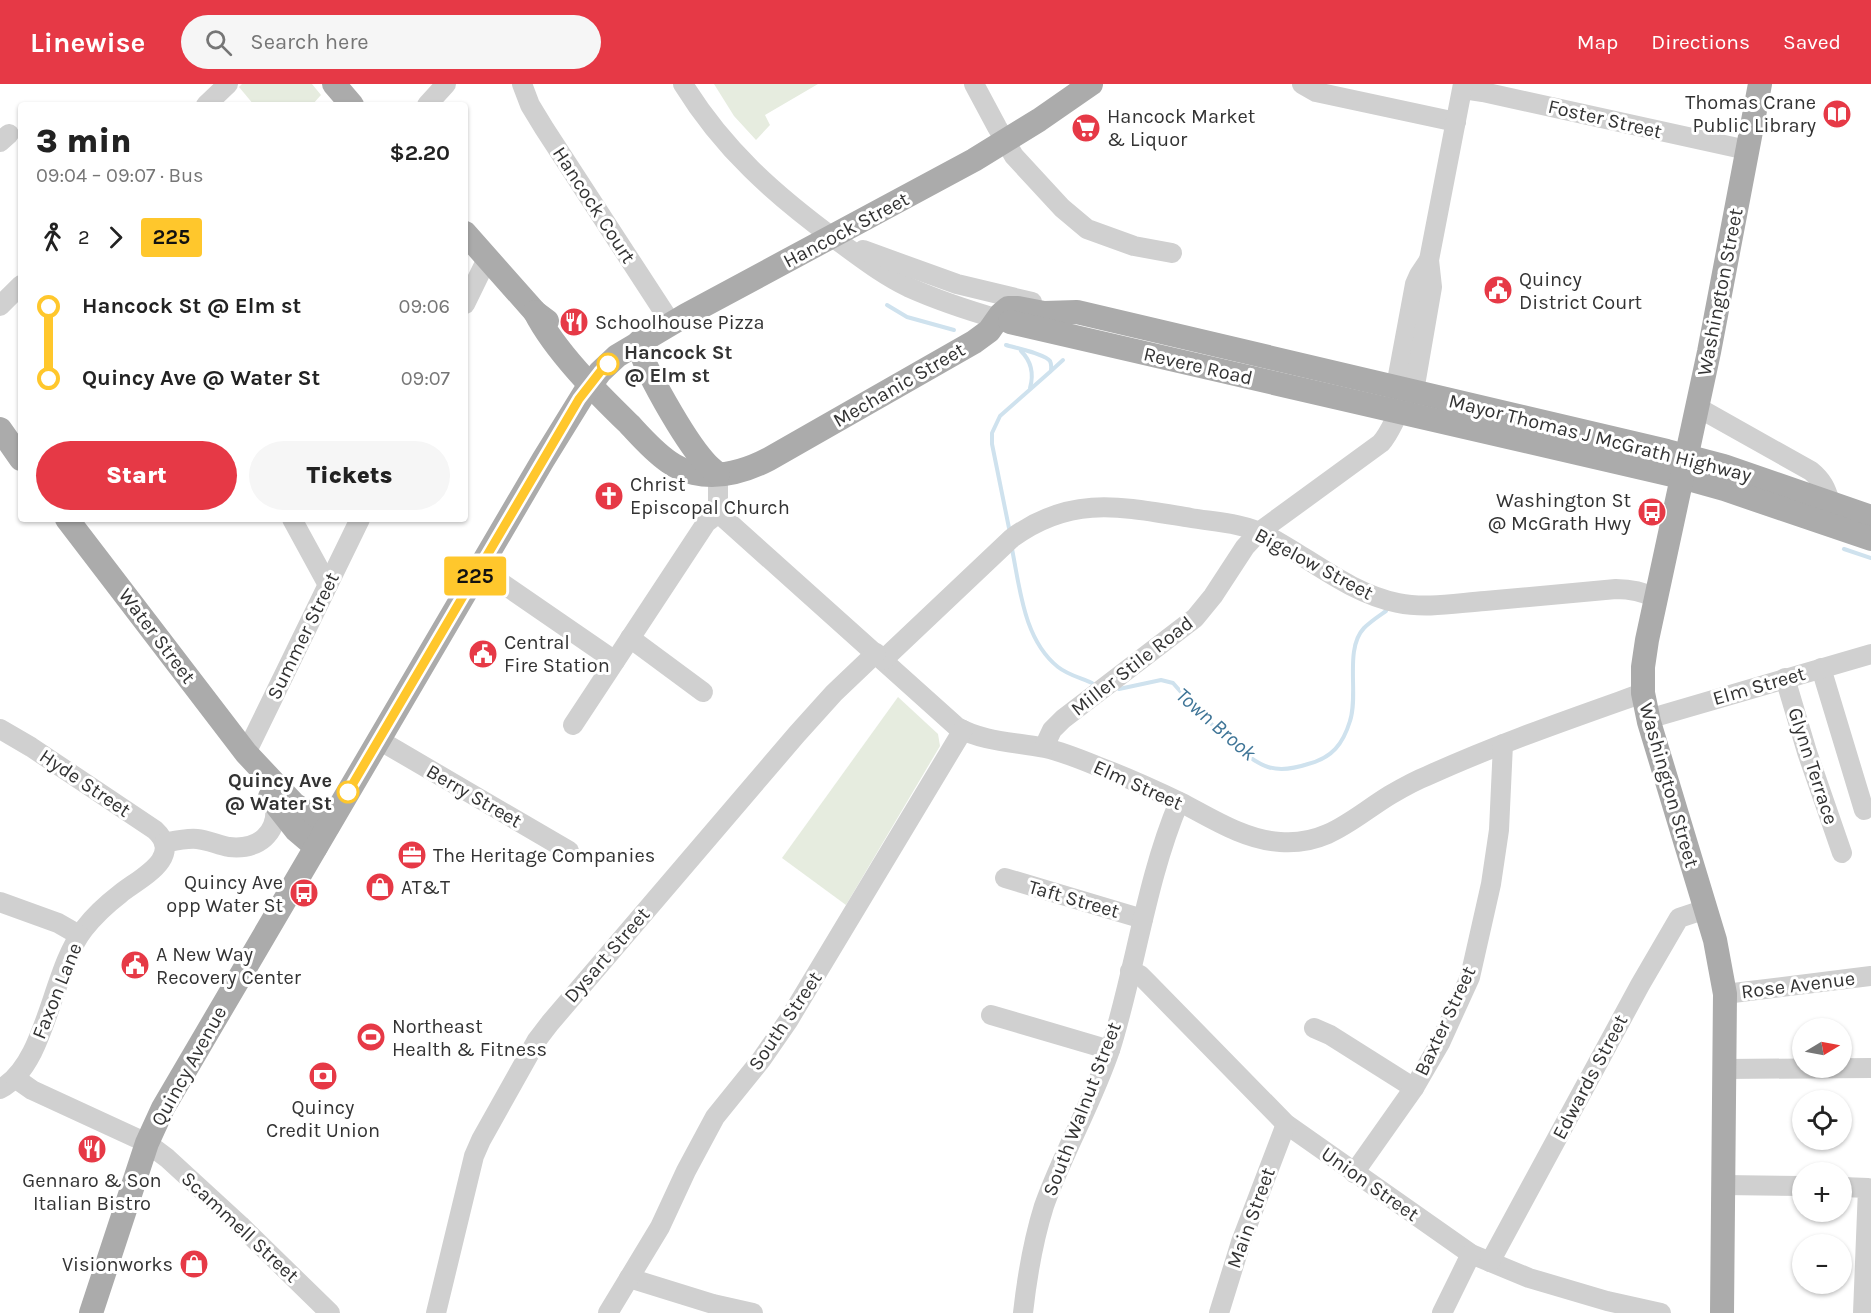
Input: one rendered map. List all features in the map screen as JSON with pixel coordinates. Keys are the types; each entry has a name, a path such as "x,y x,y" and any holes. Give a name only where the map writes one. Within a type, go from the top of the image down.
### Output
{"main road":[{"path":"334,84 349,102"},
{"name":"Hancock Street","path":"595,378 617,356 670,323 934,183 1005,142 1090,84"},
{"name":"Washington Street","path":"1722,1313 1725,994 1706,909 1648,719 1643,693 1644,658 1683,466 1711,344 1760,84"},
{"path":"468,237 535,312 567,339 644,439 669,462 693,473 718,474"},
{"name":"Mechanic Street","path":"718,474 740,472 769,459 974,342 989,331 1004,311 1012,308 1044,313 1077,312"},
{"name":"Revere Road","path":"1077,312 1405,388"},
{"name":"Revere Road","path":"998,319 1398,412"},
{"path":"639,342 641,355 648,369 686,436 704,461 718,474"},
{"name":"Quincy Avenue","path":"91,1313 147,1143 167,1101 579,399 595,378"},
{"name":"Mayor Thomas J McGrath Highway","path":"1405,388 1683,466 1724,489 1871,539"},
{"name":"Mayor Thomas J McGrath Highway","path":"1398,412 1683,466 1724,466 1871,517"},
{"path":"0,429 18,455"},
{"name":"Water Street","path":"70,522 246,753 322,836"},
{"name":"Water Street","path":"246,753 275,803 299,834 322,836"}],"street":[{"path":"210,102 228,84"},
{"path":"430,102 446,84"},
{"name":"Hancock Court","path":"522,84 530,105 544,128 670,323"},
{"path":"683,84 711,126 743,162 778,195 833,237 872,266 907,286 951,304 998,319"},
{"path":"974,84 1014,156 1062,208 1087,229 1134,246 1172,253"},
{"path":"1398,412 1395,399 1405,388 1413,292 1419,275 1429,260 1463,86"},
{"name":"Foster Street","path":"1463,86 1747,150"},
{"path":"1309,88 1456,122"},
{"name":"Revere Road","path":"833,237 957,284 1077,312"},
{"path":"468,298 487,259"},
{"path":"0,306 18,288"},
{"path":"1697,407 1810,471 1821,480 1830,502"},
{"name":"Miller Stile Road","path":"1044,747 1052,730 1063,719 1196,618 1245,547 1259,532 1381,443 1390,432 1398,412"},
{"path":"573,725 706,523 720,512 718,474"},
{"name":"Bigelow Street","path":"879,656 1012,538 1029,527 1062,513 1083,508 1117,506 1232,524 1259,532 1358,590 1381,600 1406,605 1456,603 1616,589 1645,592 1655,598"},
{"name":"Elm Street","path":"720,512 952,723 963,730 981,737 1044,747 1069,754 1258,838 1297,843 1333,833 1407,785 1503,744 1643,693"},
{"path":"294,522 328,585"},
{"name":"Summer Street","path":"246,753 359,522"},
{"path":"480,568 615,661"},
{"path":"630,639 704,692"},
{"name":"Elm Street","path":"1648,719 1871,654"},
{"name":"Dysart Street","path":"436,1313 474,1156 537,1040 796,734 879,656"},
{"path":"1821,669 1864,810"},
{"name":"Glynn Terrace","path":"1785,678 1807,752 1842,854"},
{"name":"Hyde Street","path":"0,729 31,747 155,830 164,843"},
{"name":"South Street","path":"609,1313 660,1227 715,1117 761,1060 788,1021 963,730"},
{"name":"Berry Street","path":"379,740 569,851"},
{"name":"Baxter Street","path":"1354,1173 1414,1088 1440,1043 1470,976 1491,884 1499,830 1503,744"},
{"name":"South Walnut Street","path":"1023,1313 1032,1253 1044,1208 1110,1050 1143,919 1179,802"},
{"path":"164,843 190,839 238,847 257,843 272,830 276,816 275,803"},
{"name":"Faxon Lane","path":"8,1084 30,1056 73,947 80,935 104,908 154,870 164,853 164,843"},
{"name":"Taft Street","path":"1005,878 1143,919"},
{"path":"0,902 58,923 80,935"},
{"name":"Edwards Street","path":"1490,1262 1640,985 1679,918 1706,909"},
{"name":"Union Street","path":"1130,971 1140,975 1286,1124 1471,1254 1529,1278 1607,1301 1661,1313"},
{"name":"Rose Avenue","path":"1725,994 1871,976"},
{"path":"992,1015 1110,1050"},
{"path":"1314,1028 1330,1035 1414,1088"},
{"path":"1725,1069 1871,1068"},
{"name":"Scammell Street","path":"8,1084 32,1090 147,1143 167,1158 240,1225 330,1313"},
{"name":"Main Street","path":"1220,1313 1241,1242 1286,1124"},
{"path":"1723,1185 1792,1186"},
{"path":"1852,1187 1868,1188 1863,1313"},
{"path":"1442,1313 1471,1254"},
{"path":"629,1278 713,1304 753,1313"}],"shaded area":[{"path":"242,84 312,84 321,95 315,102 252,102 239,87"},
{"path":"714,84 818,84 765,115 770,125 756,140 734,116"},
{"path":"898,697 938,734 940,746 846,905 782,858"}],"waterway":[{"name":"Town Brook","path":"887,305 907,317 954,330"},
{"name":"Town Brook","path":"1006,345 1047,358 1051,366 1051,371 1000,416 992,433 992,444 1009,528"},
{"path":"1021,351 1028,359 1031,368 1030,388"},
{"path":"1052,370 1063,360"},
{"name":"Town Brook","path":"1012,549 1025,613 1038,643 1058,667 1092,683"},
{"name":"Town Brook","path":"1844,549 1871,558"},
{"name":"Town Brook","path":"1119,689 1161,680 1173,683 1218,730 1257,762 1278,769 1303,765 1330,754 1344,737 1352,710 1353,660 1358,637 1367,625 1386,611"}],"bus line":[{"name":"225","path":"348,792 579,399 608,364"}],"place":[{"name":"Thomas Crane Public Library","path":"1837,114"},
{"name":"Hancock Market & Liquor","path":"1086,128"},
{"name":"Quincy District Court","path":"1498,290"},
{"name":"Schoolhouse Pizza","path":"574,322"},
{"name":"Hancock St @ Elm st","path":"608,364"},
{"name":"Christ Episcopal Church","path":"609,496"},
{"name":"Washington St @ McGrath Hwy","path":"1652,512"},
{"name":"Central Fire Station","path":"483,654"},
{"name":"Quincy Ave @ Water St","path":"348,792"},
{"name":"The Heritage Companies","path":"412,855"},
{"name":"AT&T","path":"380,887"},
{"name":"Quincy Ave opp Water St","path":"304,893"},
{"name":"A New Way Recovery Center","path":"135,965"},
{"name":"Northeast Health & Fitness","path":"371,1037"},
{"name":"Quincy Credit Union","path":"323,1076"},
{"name":"Gennaro & Son Italian Bistro","path":"92,1149"},
{"name":"Visionworks","path":"194,1264"}]}
